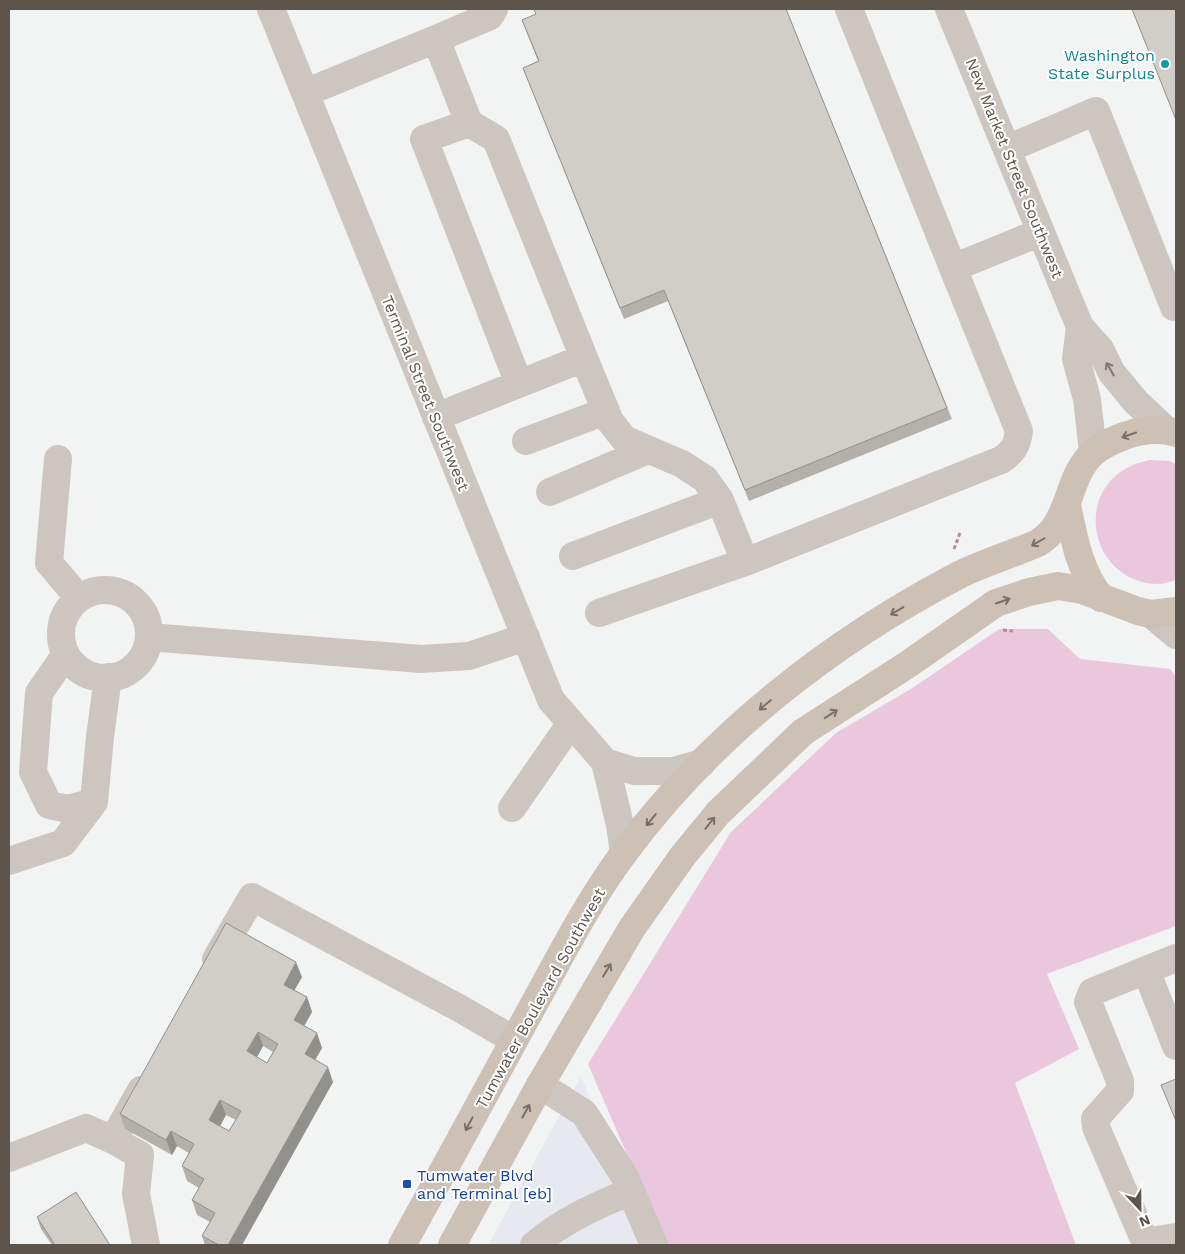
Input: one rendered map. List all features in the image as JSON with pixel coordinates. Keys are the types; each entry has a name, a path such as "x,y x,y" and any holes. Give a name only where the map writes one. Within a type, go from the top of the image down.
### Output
{"main road":[{"path":"1094,452 1117,439 1139,431 1171,431"},
{"name":"Tumwater Boulevard Southwest","path":"402,1245 577,925 624,853 677,788 735,730 808,669 852,639 963,573 1038,543 1054,529 1067,505 1077,475 1094,452"},
{"path":"1067,505 1078,556 1089,580 1101,598"},
{"path":"452,1245 540,1085 632,928 682,857 718,814 803,732 907,665 996,603 1043,588 1058,586 1082,590 1138,611 1164,612"}],"street":[{"name":"Terminal Street Southwest","path":"271,9 551,700 605,762 620,825 624,853"},
{"path":"305,93 490,16 494,9"},
{"path":"599,613 748,560 1001,460 1012,452 1017,443 1019,431 849,9"},
{"name":"New Market Street Southwest","path":"949,9 1080,327 1100,349 1112,373 1136,402 1171,431"},
{"path":"436,39 469,123 496,139 610,421 624,438 682,464 705,479 720,500 741,552 748,560"},
{"path":"1007,149 1096,111 1174,306"},
{"path":"469,123 424,139 519,384"},
{"path":"953,268 1041,232"},
{"name":"New Market Street Southwest","path":"1080,327 1076,359 1087,399 1094,452"},
{"path":"436,417 584,358"},
{"path":"526,441 606,410"},
{"path":"550,492 648,450"},
{"path":"58,459 49,563 79,598"},
{"path":"573,556 720,500"},
{"path":"102,590 126,595 136,602 144,613 148,624 149,637 146,649 140,660 131,669 120,675 108,677 95,676 84,672 66,654 62,643 61,630 64,618 70,607 79,598 90,592 102,590"},
{"path":"1164,612 1176,635"},
{"path":"149,637 421,659 469,656 526,637"},
{"path":"66,654 39,694 33,772 50,805 68,809 94,802"},
{"path":"9,861 63,843 94,802 108,677"},
{"path":"512,808 571,723"},
{"path":"605,762 634,771 674,771 702,763"},
{"path":"204,981 252,897 514,1040"},
{"path":"1176,958 1092,992 1088,1002 1120,1080 1120,1091 1095,1118 1096,1127 1144,1238 1151,1242 1176,1238"},
{"path":"1146,970 1176,1046"},
{"path":"113,1140 151,1073"},
{"path":"540,1085 584,1113 624,1177 654,1245"},
{"path":"9,1158 86,1128 140,1155 136,1194 146,1245"},
{"path":"534,1245 576,1215 631,1191"}],"shaded area":[{"path":"1149,460 1169,461 1176,464 1176,580 1159,584 1135,579 1117,569 1104,553 1097,534 1096,515 1101,496 1112,479 1133,465"},
{"path":"999,629 1048,629 1080,659 1170,669 1176,677 1176,926 1047,974 1079,1049 1015,1083 1076,1245 666,1245 588,1064 731,832 836,733 914,687"},
{"path":"581,1077 652,1245 488,1245"}],"building":[{"path":"534,9 786,9 947,408 745,490 664,290 620,308 523,68 539,61 522,20 536,14"},
{"name":"Washington State Surplus","path":"1132,9 1176,9 1176,120"},
{"path":"226,923 296,962 284,985 307,997 294,1020 317,1033 305,1054 328,1067 228,1245 219,1245 202,1236 215,1213 192,1200 204,1179 182,1166 194,1144 171,1131 166,1140 120,1114","holes":["258,1032 278,1044 267,1063 247,1051","220,1100 241,1111 229,1131 209,1120"]},
{"path":"1176,1079 1176,1121 1161,1085"},
{"path":"76,1192 110,1245 55,1245 37,1217"}],"place":[{"name":"Washington State Surplus","path":"1165,64"},
{"name":"Tumwater Blvd and Terminal [eb]","path":"407,1184"}]}
